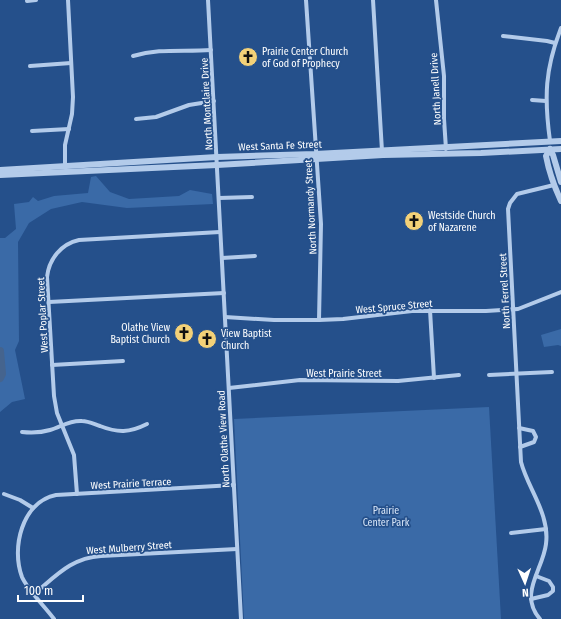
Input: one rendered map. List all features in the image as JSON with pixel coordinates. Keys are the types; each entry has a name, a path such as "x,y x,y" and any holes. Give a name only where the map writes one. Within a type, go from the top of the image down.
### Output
{"street":[{"path":"26,1 36,0"},
{"path":"65,169 65,145 73,106 68,0"},
{"name":"North Montclaire Drive","path":"208,0 217,157"},
{"name":"North Normandy Street","path":"306,0 321,224 318,320"},
{"path":"373,0 382,152"},
{"name":"North Janell Drive","path":"436,0 444,76 446,154"},
{"path":"561,28 555,43 550,64 546,101 550,149 561,182"},
{"path":"503,36 555,43"},
{"path":"133,56 153,51 166,50 211,50"},
{"path":"30,66 71,63"},
{"path":"532,100 546,101"},
{"path":"136,119 156,118 189,105 214,101"},
{"path":"32,131 69,129"},
{"name":"West Santa Fe Street","path":"0,170 217,165 316,156 561,141"},
{"path":"550,149 546,156 554,185 561,201"},
{"name":"West Santa Fe Street","path":"382,152 446,154 561,149"},
{"name":"West Santa Fe Street","path":"0,175 217,157 316,156"},
{"name":"North Olathe View Road","path":"217,157 241,619"},
{"name":"North Ferrel Street","path":"531,599 532,587 545,550 546,529 542,512 524,472 520,447 508,210 510,203 517,194 554,185"},
{"path":"219,198 252,197"},
{"name":"West Poplar Street","path":"77,494 74,455 57,413 55,401 48,277 50,265 55,255 60,249 74,241 84,239 220,232"},
{"path":"222,258 255,256"},
{"name":"West Spruce Street","path":"225,317 274,320 318,320 344,319 430,310 513,310 524,308 561,292"},
{"path":"49,302 224,293"},
{"path":"430,310 434,378"},
{"path":"52,365 124,361"},
{"path":"489,375 552,372"},
{"name":"West Prairie Street","path":"229,388 300,380 398,381 459,375"},
{"path":"22,432 46,432 62,424 82,421 110,430 120,431 136,430 147,424"},
{"path":"519,428 533,431 536,438 534,442 520,447"},
{"name":"West Prairie Terrace","path":"54,619 27,585 22,576 18,556 19,542 25,522 33,508 40,501 49,496 234,485"},
{"path":"4,494 20,500 33,508"},
{"path":"511,533 546,529"},
{"name":"West Mulberry Street","path":"34,594 73,563 85,558 237,549"},
{"path":"536,576 549,581 553,587 553,590 548,595 531,599 533,608 540,619"}],"green space":[{"path":"96,176 110,192 129,199 179,196 190,190 212,194 213,204 127,208 82,202 51,209 29,223 18,242 19,341 15,350 25,399 12,402 0,412 0,238 5,238 16,229 14,204 29,202 33,197 38,201 54,196 88,193 91,177"},
{"path":"561,329 561,346 544,347 541,335"},
{"name":"Prairie Center Park","path":"489,407 501,619 244,619 234,419"}],"waterway":[{"path":"0,351 2,374 0,378"}],"place":[{"name":"Prairie Center Church of God of Prophecy","path":"248,57"},
{"name":"Westside Church of Nazarene","path":"414,221"},
{"name":"Olathe View Baptist Church","path":"184,333"},
{"name":"View Baptist Church","path":"207,339"}]}
